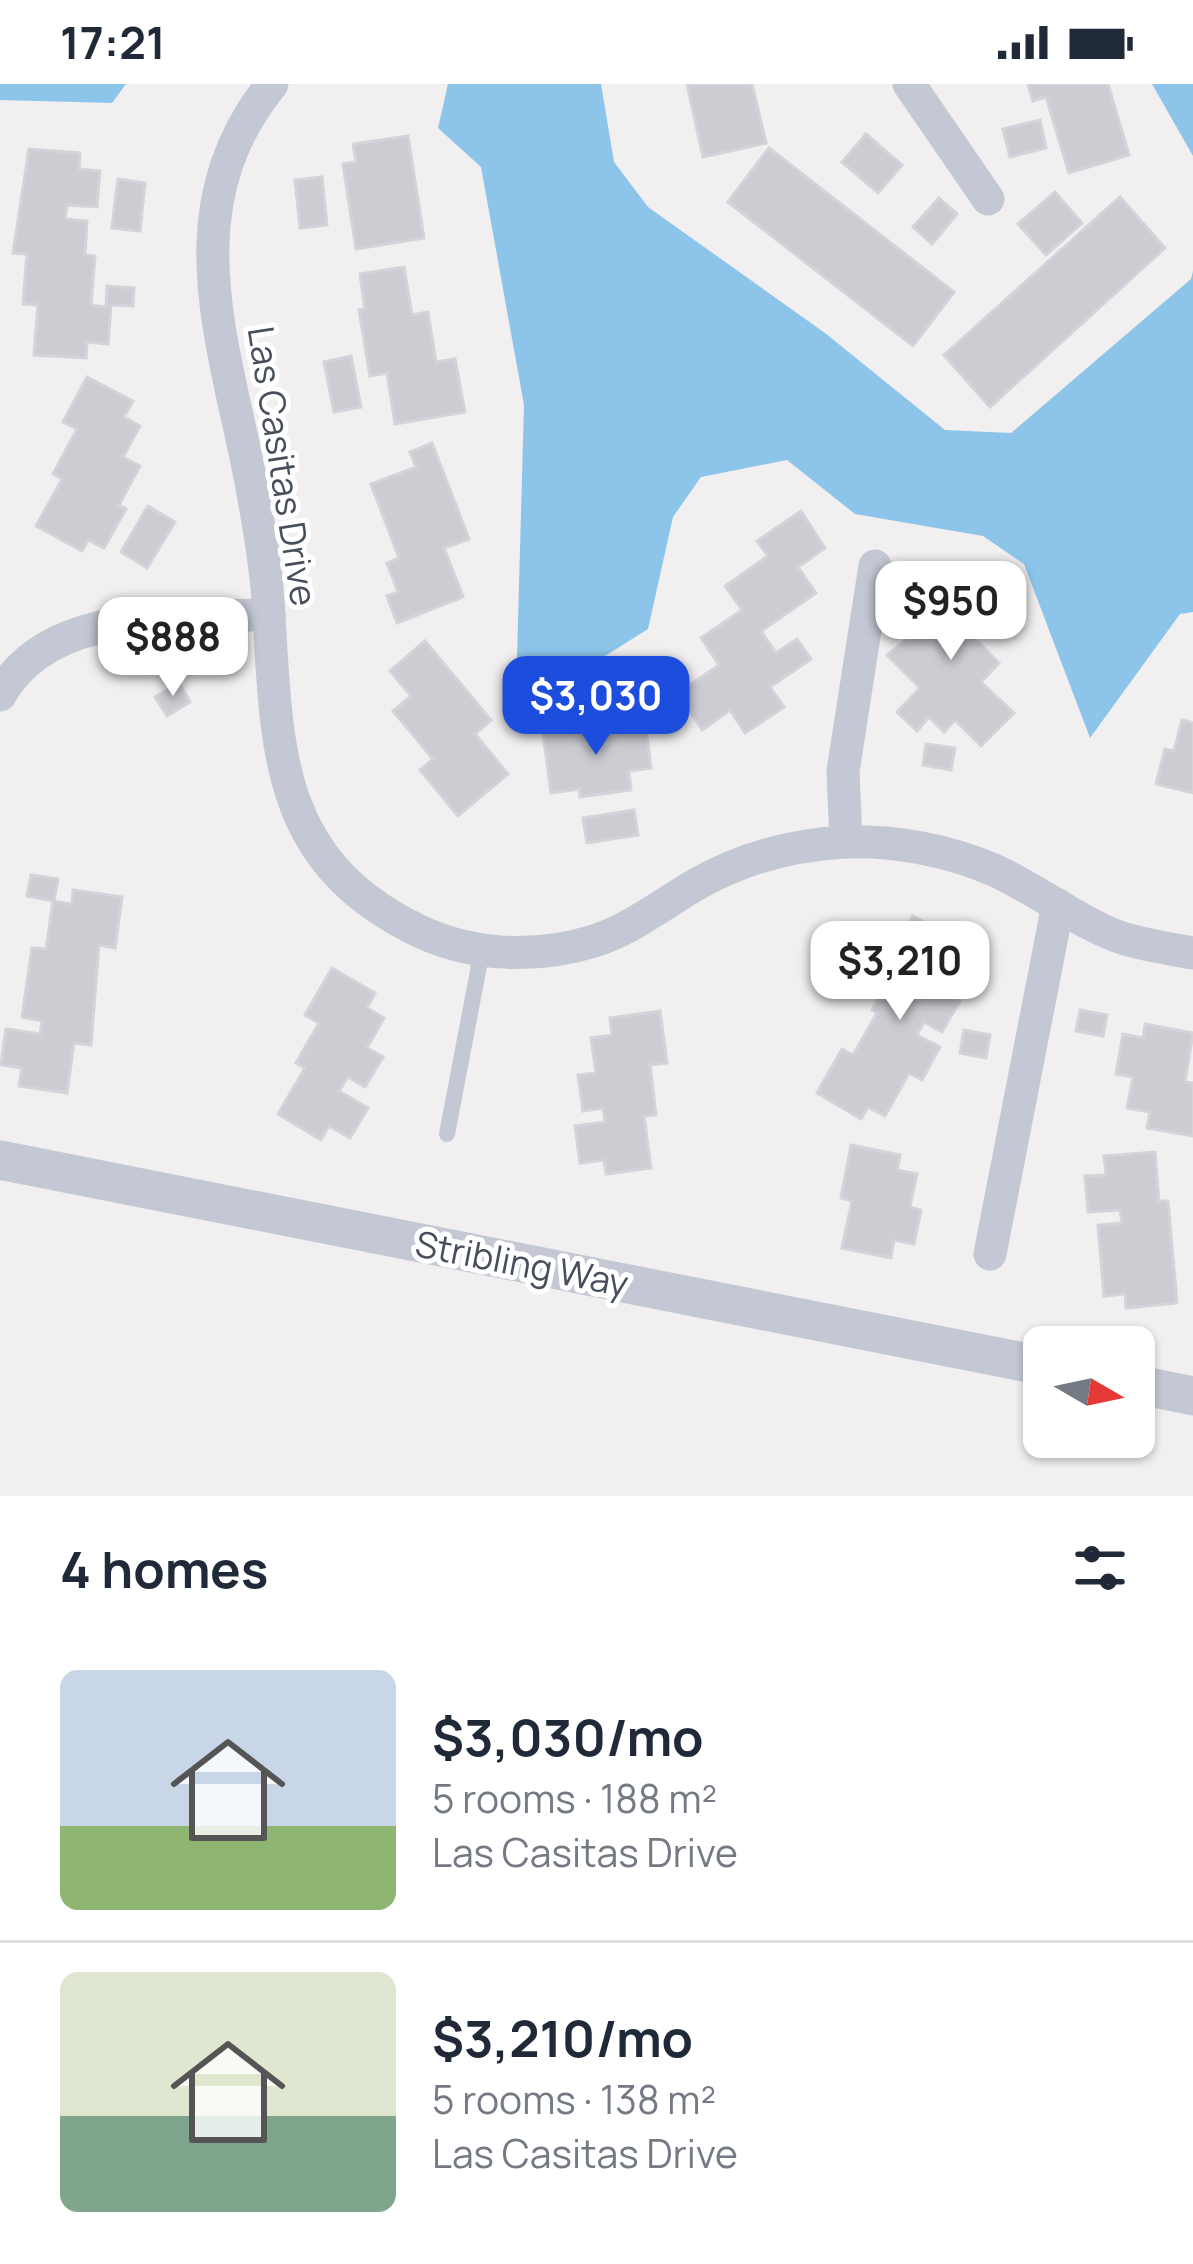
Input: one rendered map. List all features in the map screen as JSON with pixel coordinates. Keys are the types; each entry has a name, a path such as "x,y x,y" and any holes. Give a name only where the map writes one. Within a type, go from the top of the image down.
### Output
{"street":[{"name":"Las Casitas Drive","path":"272,84 236,136 215,194 211,275 257,513 281,770 304,826 326,860 387,915 442,941 482,950 543,951 597,940 736,866 805,846 902,844 994,871 1121,937 1193,953"},
{"path":"909,84 988,199"},
{"path":"846,842 843,771 875,566"},
{"path":"0,694 38,650 76,632 269,614"},
{"path":"990,1254 1058,905"},
{"name":"Stribling Way","path":"0,1160 1023,1362"},
{"path":"1155,1388 1193,1396"}],"lane":[{"path":"447,1134 482,950"}],"water":[{"path":"0,84 126,84 112,103 0,100"},
{"path":"448,84 601,84 614,162 648,207 825,333 945,430 1011,433 1191,279 1193,271 1193,612 1180,614 1090,738 1024,564 983,536 855,514 787,460 701,477 673,517 648,629 546,693 517,657 524,405 481,167 438,128"},
{"path":"1152,84 1193,84 1193,156"}],"building":[{"path":"687,84 752,84 766,143 703,157"},
{"path":"1028,84 1108,84 1129,155 1069,173 1046,97 1033,101"},
{"path":"1040,120 1046,148 1010,157 1003,129"},
{"path":"866,134 902,165 878,193 842,162"},
{"path":"408,136 424,238 356,249 343,164 356,162 353,144"},
{"path":"769,148 954,292 913,346 728,202"},
{"path":"29,149 80,153 79,169 100,171 97,207 67,205 65,219 87,221 85,255 95,256 91,305 106,307 107,286 134,288 133,306 111,305 108,344 87,342 86,358 34,355 38,305 23,304 27,254 13,253"},
{"path":"322,177 327,225 300,228 295,180"},
{"path":"118,179 145,183 140,231 112,228"},
{"path":"1055,192 1082,223 1046,255 1018,224"},
{"path":"1120,197 1165,248 990,407 944,355"},
{"path":"939,198 957,214 932,244 913,227"},
{"path":"404,267 412,315 428,312 436,362 455,359 465,412 395,424 387,373 370,376 359,310 365,309 360,274"},
{"path":"351,356 361,407 334,412 324,362"},
{"path":"87,377 133,401 124,417 140,426 123,457 140,466 119,505 126,509 104,548 88,540 82,551 36,526 62,479 53,474 77,429 63,422"},
{"path":"432,443 469,539 444,548 463,597 397,623 387,596 398,592 387,563 399,558 371,484 416,467 410,452"},
{"path":"148,506 175,522 147,568 121,552"},
{"path":"801,511 825,548 798,567 816,593 761,631 776,653 797,639 811,659 770,687 784,707 745,733 730,710 702,730 678,693 719,665 701,638 742,610 725,586 768,556 757,541"},
{"path":"951,566 991,604 966,630 999,663 981,682 1014,713 981,746 955,720 944,732 929,717 917,731 897,712 920,688 887,655 929,621 913,606"},
{"path":"425,641 491,720 475,734 508,774 458,816 420,770 433,759 393,711 411,696 390,671"},
{"path":"179,683 190,702 167,716 155,697"},
{"path":"1182,720 1193,723 1193,793 1156,784 1165,749 1174,751"},
{"path":"645,721 651,768 629,771 631,790 580,797 579,789 551,793 543,733"},
{"path":"926,744 955,748 951,770 923,765"},
{"path":"634,810 638,835 587,843 583,818"},
{"path":"31,875 58,879 54,901 27,896"},
{"path":"73,890 122,897 115,948 99,945 91,1045 74,1043 67,1093 19,1086 22,1068 1,1065 6,1029 40,1034 42,1021 22,1017 32,948 46,949 53,901 72,904"},
{"path":"913,916 972,949 947,994 960,1001 942,1032 924,1022 917,1035 940,1047 922,1080 909,1073 885,1116 868,1107 861,1119 817,1093 842,1049 853,1055 877,1013 872,1010 896,966 887,961"},
{"path":"332,968 375,993 367,1008 384,1018 367,1048 383,1057 365,1087 348,1077 339,1091 368,1108 350,1138 329,1126 321,1140 278,1114 305,1068 296,1063 319,1023 305,1015"},
{"path":"1080,1010 1107,1015 1103,1036 1076,1031"},
{"path":"660,1011 667,1063 650,1065 656,1115 644,1116 651,1168 606,1174 604,1160 580,1163 575,1126 605,1122 603,1108 583,1111 578,1075 596,1073 591,1038 612,1035 610,1018"},
{"path":"1145,1024 1193,1033 1185,1082 1193,1083 1193,1136 1147,1128 1150,1112 1127,1108 1133,1077 1116,1074 1123,1034 1143,1038"},
{"path":"964,1030 990,1035 986,1058 960,1053"},
{"path":"851,1145 900,1155 897,1170 917,1174 910,1207 921,1210 914,1244 894,1240 891,1258 842,1248 852,1201 841,1198"},
{"path":"1155,1152 1159,1201 1168,1201 1177,1303 1126,1308 1125,1294 1104,1296 1098,1225 1122,1223 1120,1210 1088,1212 1085,1176 1106,1175 1104,1156"}]}
